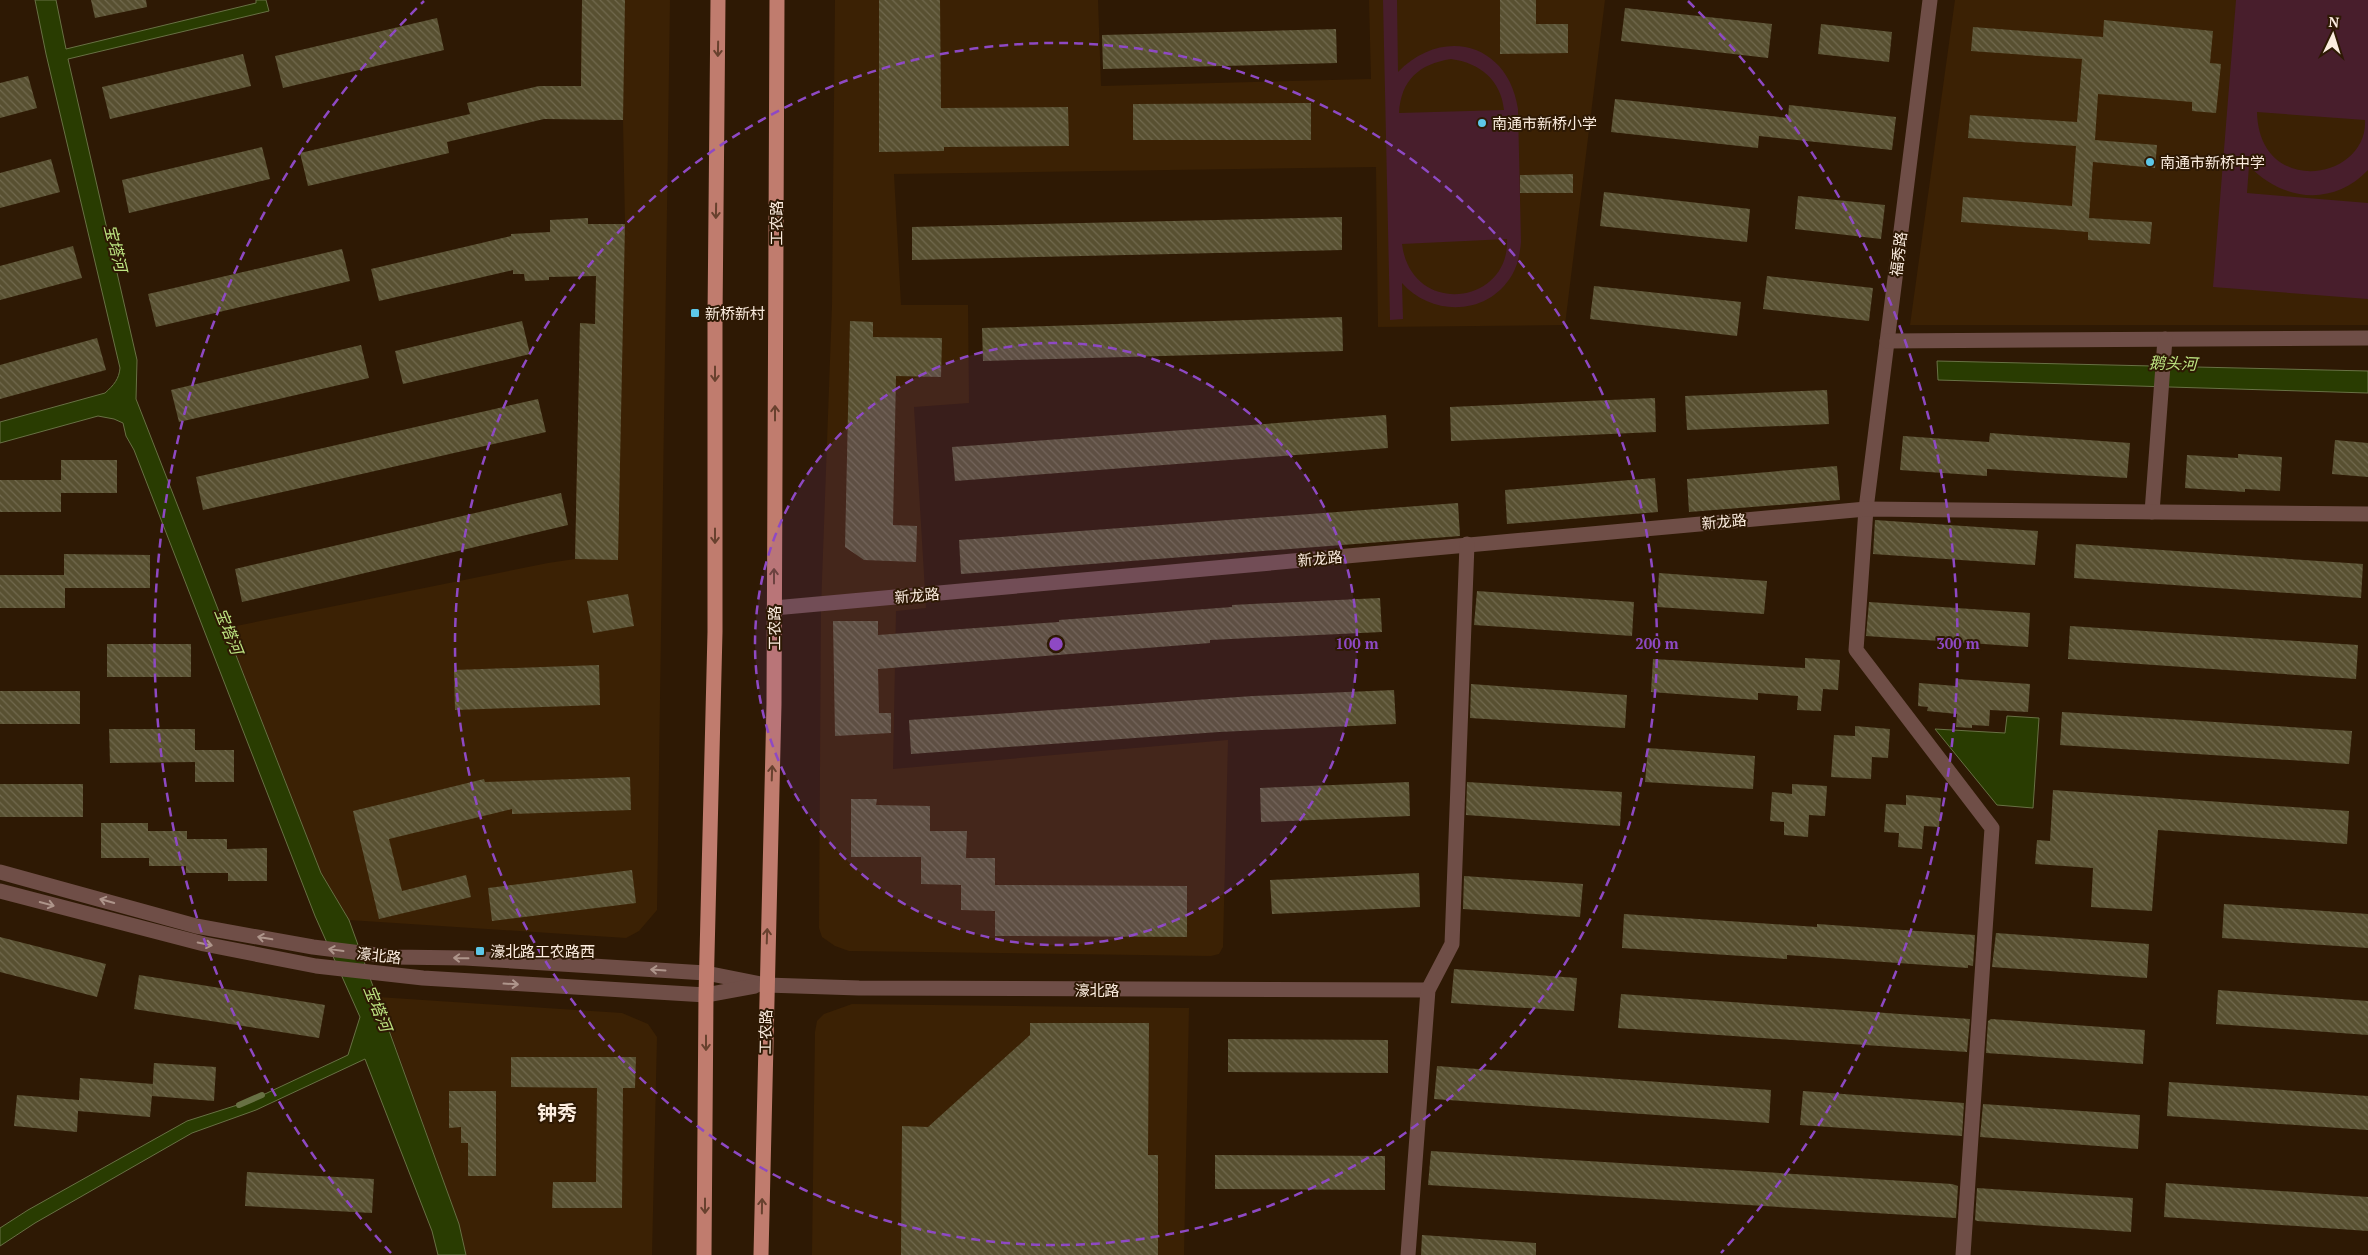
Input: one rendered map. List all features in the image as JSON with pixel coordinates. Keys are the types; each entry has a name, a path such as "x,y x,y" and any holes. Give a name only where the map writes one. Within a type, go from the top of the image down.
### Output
{"main road":[{"path":"704,1255 706,973 716,632 715,318 718,0"},
{"name":"工农路","path":"761,1255 774,608 777,0"}],"street":[{"name":"福秀路","path":"1930,0 1866,509 1856,650 1992,828 1962,1255"},
{"path":"1887,341 2368,338"},
{"path":"2152,512 2165,339"},
{"name":"新龙路","path":"774,608 1866,509 2368,514"},
{"path":"1408,1255 1428,990 1452,944 1467,544"},
{"name":"濠北路","path":"0,872 196,926 313,947 393,958 466,958 706,973 766,984 869,988 1428,990"},
{"name":"濠北路","path":"0,892 204,944 316,966 393,975 520,985 706,995 766,984"}],"shaded area":[{"path":"582,0 670,0 657,910 639,931 626,938 349,920 321,873 226,628 575,559 580,323 595,324 597,224 625,224 623,120 612,86 581,86"},
{"path":"835,0 1098,0 1101,86 1371,79 1369,0 1605,0 1565,325 1378,327 1376,167 894,174 901,305 968,305 969,403 914,407 926,608 896,611 893,769 1228,740 1223,947 1219,954 1211,956 849,951 835,946 822,937 819,928 821,608 832,305"},
{"path":"1383,0 1397,0 1398,72 1416,58 1434,49 1453,46 1471,48 1488,56 1501,69 1512,87 1518,109 1521,242 1516,267 1512,275 1502,289 1489,298 1475,305 1444,306 1428,302 1414,294 1402,283 1403,319 1390,320","holes":["1451,59 1471,64 1487,75 1499,90 1504,110 1399,113 1403,91 1414,76 1430,65","1507,239 1504,261 1493,278 1477,289 1459,294 1440,292 1423,283 1409,267 1402,244"]},
{"name":"南通市新桥中学","path":"1955,0 2368,0 2368,325 1910,325"},
{"path":"2236,0 2368,0 2368,170 2354,182 2339,190 2324,194 2308,195 2277,187 2262,178 2249,166 2247,193 2368,203 2368,299 2213,287","holes":["2257,112 2365,120 2361,141 2350,157 2333,167 2313,171 2293,168 2275,158 2262,140"]},
{"path":"378,997 622,1013 648,1024 657,1037 652,1255 466,1255 459,1224"},
{"path":"852,1004 1189,1008 1184,1255 812,1255 815,1032 817,1021 824,1014"}],"water":[{"name":"宝塔河","path":"35,0 56,0 66,49 256,3 256,0 266,0 269,11 68,59 137,360 136,399 321,873 349,920 459,1224 466,1255 438,1255 432,1231 365,1059 256,1110 192,1133 35,1223 0,1246 0,1228 28,1210 187,1121 250,1101 348,1055 360,1017 315,916 134,450 126,436 123,423 98,416 0,443 0,422 105,393 116,382 120,368"},
{"path":"1937,361 2368,371 2368,393 1938,380"},
{"path":"2007,716 2039,718 2033,808 1997,805 1935,729 2005,733"}],"building":[{"path":"91,0 146,0 147,7 95,18"},
{"path":"582,0 625,0 623,120 544,119 447,142 449,153 308,186 300,153 470,114 467,103 539,86 581,86"},
{"path":"879,0 940,0 941,108 1068,107 1069,146 944,147 944,151 879,152"},
{"path":"1500,0 1536,0 1536,24 1568,24 1568,53 1500,54"},
{"path":"1625,8 1772,24 1768,58 1621,41"},
{"path":"437,18 444,50 283,88 275,56"},
{"path":"2104,20 2213,31 2210,63 2221,64 2216,113 2192,111 2192,102 2098,94 2095,140 2157,145 2155,168 2093,162 2089,218 2152,222 2150,244 2088,240 2088,232 1961,222 1963,197 2072,206 2076,146 1968,138 1970,115 2077,122 2082,59 1971,51 1973,27 2103,37"},
{"path":"1821,24 1892,32 1889,62 1818,54"},
{"path":"1336,29 1337,63 1103,69 1102,35"},
{"path":"243,54 251,86 110,119 102,87"},
{"path":"28,76 37,108 0,118 0,83"},
{"path":"1615,99 1788,118 1789,105 1896,117 1892,150 1759,136 1758,148 1611,132"},
{"path":"1311,103 1311,140 1133,140 1133,104"},
{"path":"262,147 270,179 129,213 122,180"},
{"path":"51,159 60,192 0,208 0,173"},
{"path":"1573,174 1573,193 1520,193 1520,175"},
{"path":"1604,192 1750,209 1747,242 1600,226"},
{"path":"1798,196 1885,205 1881,239 1795,229"},
{"path":"1342,217 1342,250 912,260 912,227"},
{"path":"588,218 588,224 625,224 618,560 575,559 580,323 595,324 596,276 549,277 549,280 525,281 524,274 513,274 513,270 379,301 371,269 511,236 511,234 550,232 550,220"},
{"path":"73,246 82,278 0,300 0,266"},
{"path":"342,249 350,281 156,327 148,294"},
{"path":"1767,276 1873,288 1869,321 1763,309"},
{"path":"1594,286 1741,302 1737,336 1590,319"},
{"path":"1342,317 1343,351 983,361 982,328"},
{"path":"522,321 530,354 403,384 395,351"},
{"path":"850,321 873,322 873,337 942,338 941,377 896,376 893,525 917,526 916,562 864,560 845,547"},
{"path":"97,338 106,370 0,399 0,365"},
{"path":"361,345 369,378 179,422 171,390"},
{"path":"1827,390 1829,424 1687,430 1685,396"},
{"path":"1655,398 1656,432 1451,441 1450,407"},
{"path":"538,399 546,432 203,510 196,477"},
{"path":"1386,415 1388,448 955,481 952,447"},
{"path":"1990,433 2130,443 2127,478 1987,469 1987,476 1900,470 1903,436 1989,442"},
{"path":"2335,440 2368,443 2368,477 2332,474"},
{"path":"2238,454 2282,457 2280,491 2245,489 2245,492 2185,488 2187,455 2238,458"},
{"path":"61,460 117,460 117,493 61,493 61,512 0,512 0,480 61,480"},
{"path":"1837,466 1840,500 1689,512 1687,479"},
{"path":"1655,478 1658,512 1507,524 1505,490"},
{"path":"561,493 568,525 242,602 235,569"},
{"path":"1458,503 1460,536 961,574 959,540"},
{"path":"1875,520 2038,531 2035,565 1873,554"},
{"path":"2076,544 2363,564 2361,598 2074,578"},
{"path":"64,554 150,555 150,588 65,588 65,608 0,608 0,575 64,575"},
{"path":"1659,573 1767,581 1764,614 1657,607"},
{"path":"1477,591 1634,602 1632,636 1474,625"},
{"path":"628,594 634,626 593,633 587,601"},
{"path":"1380,598 1382,632 1210,640 1210,643 878,669 879,713 891,713 891,733 835,736 833,621 878,621 878,635 1059,622 1059,620 1232,607 1232,605"},
{"path":"1869,602 2030,613 2028,647 1866,636"},
{"path":"2070,626 2358,645 2356,679 2068,659"},
{"path":"107,644 191,644 191,677 107,677"},
{"path":"1805,658 1840,660 1838,690 1823,689 1821,711 1797,710 1798,696 1758,693 1758,700 1651,692 1653,659 1805,668"},
{"path":"599,665 600,705 455,710 454,670"},
{"path":"1957,679 2030,684 2028,712 1990,710 1989,726 1972,725 1972,728 1956,727 1957,714 1927,711 1928,707 1918,706 1919,683 1956,686"},
{"path":"1471,684 1627,695 1625,728 1470,718"},
{"path":"1394,690 1396,724 1219,732 911,754 909,720 1253,696"},
{"path":"0,691 80,691 80,724 0,724"},
{"path":"2062,712 2352,731 2349,764 2060,745"},
{"path":"1855,726 1890,729 1888,758 1872,757 1871,779 1831,777 1834,735 1855,736"},
{"path":"109,729 195,729 195,750 234,750 234,782 195,782 195,762 110,763"},
{"path":"1648,748 1755,756 1753,789 1645,782"},
{"path":"630,777 631,810 512,814 512,809 389,839 402,891 466,875 471,897 379,919 353,811 484,779 485,782"},
{"path":"1409,782 1410,816 1261,822 1260,788"},
{"path":"1467,782 1622,792 1620,826 1466,815"},
{"path":"0,784 83,784 83,817 0,817"},
{"path":"1792,784 1827,786 1825,816 1809,815 1808,837 1784,835 1784,822 1770,821 1772,792 1792,794"},
{"path":"2053,790 2349,811 2347,844 2158,830 2152,911 2091,907 2093,868 2035,864 2037,840 2050,841"},
{"path":"1906,795 1941,798 1939,827 1924,826 1922,849 1898,847 1899,833 1884,832 1886,804 1906,805"},
{"path":"851,799 877,799 876,805 930,806 930,831 967,831 966,858 995,858 995,885 1187,886 1187,937 995,936 995,911 961,910 961,885 921,884 921,857 851,857"},
{"path":"101,823 148,823 148,831 187,831 187,839 227,839 227,849 267,848 267,881 228,881 228,873 186,873 186,866 149,866 149,858 101,858"},
{"path":"632,870 636,903 492,921 488,888"},
{"path":"1419,873 1420,907 1272,914 1270,880"},
{"path":"1464,876 1583,884 1580,917 1463,909"},
{"path":"2224,904 2368,914 2368,948 2222,938"},
{"path":"1624,914 1817,927 1817,924 1975,935 1973,966 1968,965 1968,968 1787,955 1787,959 1622,948"},
{"path":"1996,933 2149,944 2147,978 1992,967"},
{"path":"0,937 106,964 97,997 0,972"},
{"path":"1454,969 1577,978 1574,1011 1451,1003"},
{"path":"139,975 325,1005 319,1038 134,1009"},
{"path":"2218,990 2368,1001 2368,1035 2216,1024"},
{"path":"1621,994 1970,1019 1967,1052 1618,1028"},
{"path":"1991,1019 2145,1030 2143,1064 1986,1053 1988,1021"},
{"path":"1030,1023 1149,1023 1148,1155 1158,1155 1158,1255 901,1255 902,1126 928,1127 1030,1035"},
{"path":"1228,1039 1388,1040 1388,1073 1228,1072"},
{"path":"511,1057 636,1057 635,1088 623,1088 622,1208 552,1208 553,1182 596,1182 597,1088 511,1087"},
{"path":"154,1063 216,1067 214,1101 152,1096"},
{"path":"1437,1066 1771,1090 1769,1123 1434,1099"},
{"path":"80,1078 153,1084 150,1117 78,1111 77,1132 14,1126 17,1095 79,1100"},
{"path":"2169,1082 2368,1096 2368,1130 2167,1116"},
{"path":"449,1091 496,1091 496,1176 468,1176 468,1143 461,1143 461,1127 449,1128"},
{"path":"1803,1091 1964,1103 1962,1136 1800,1125"},
{"path":"1983,1104 2140,1115 2138,1149 1980,1137"},
{"path":"1431,1151 1952,1184 1958,1186 1956,1218 1428,1185"},
{"path":"1215,1155 1385,1156 1385,1190 1215,1189"},
{"path":"247,1172 374,1179 372,1213 245,1206"},
{"path":"2166,1183 2368,1197 2368,1231 2164,1217"},
{"path":"1977,1188 2133,1198 2131,1232 1977,1221 1975,1220"},
{"path":"1422,1235 1536,1243 1536,1255 1421,1255"}],"waterway":[{"path":"239,1105 262,1095"}],"place":[{"name":"南通市新桥小学","path":"1482,123"},
{"name":"南通市新桥中学","path":"2150,162"},
{"name":"新桥新村","path":"695,313"},
{"name":"濠北路工农路西","path":"480,951"}],"district":[{"name":"钟秀","path":"557,1112"}],"water label":[{"name":"鹅头河","path":"2173,363"}]}
